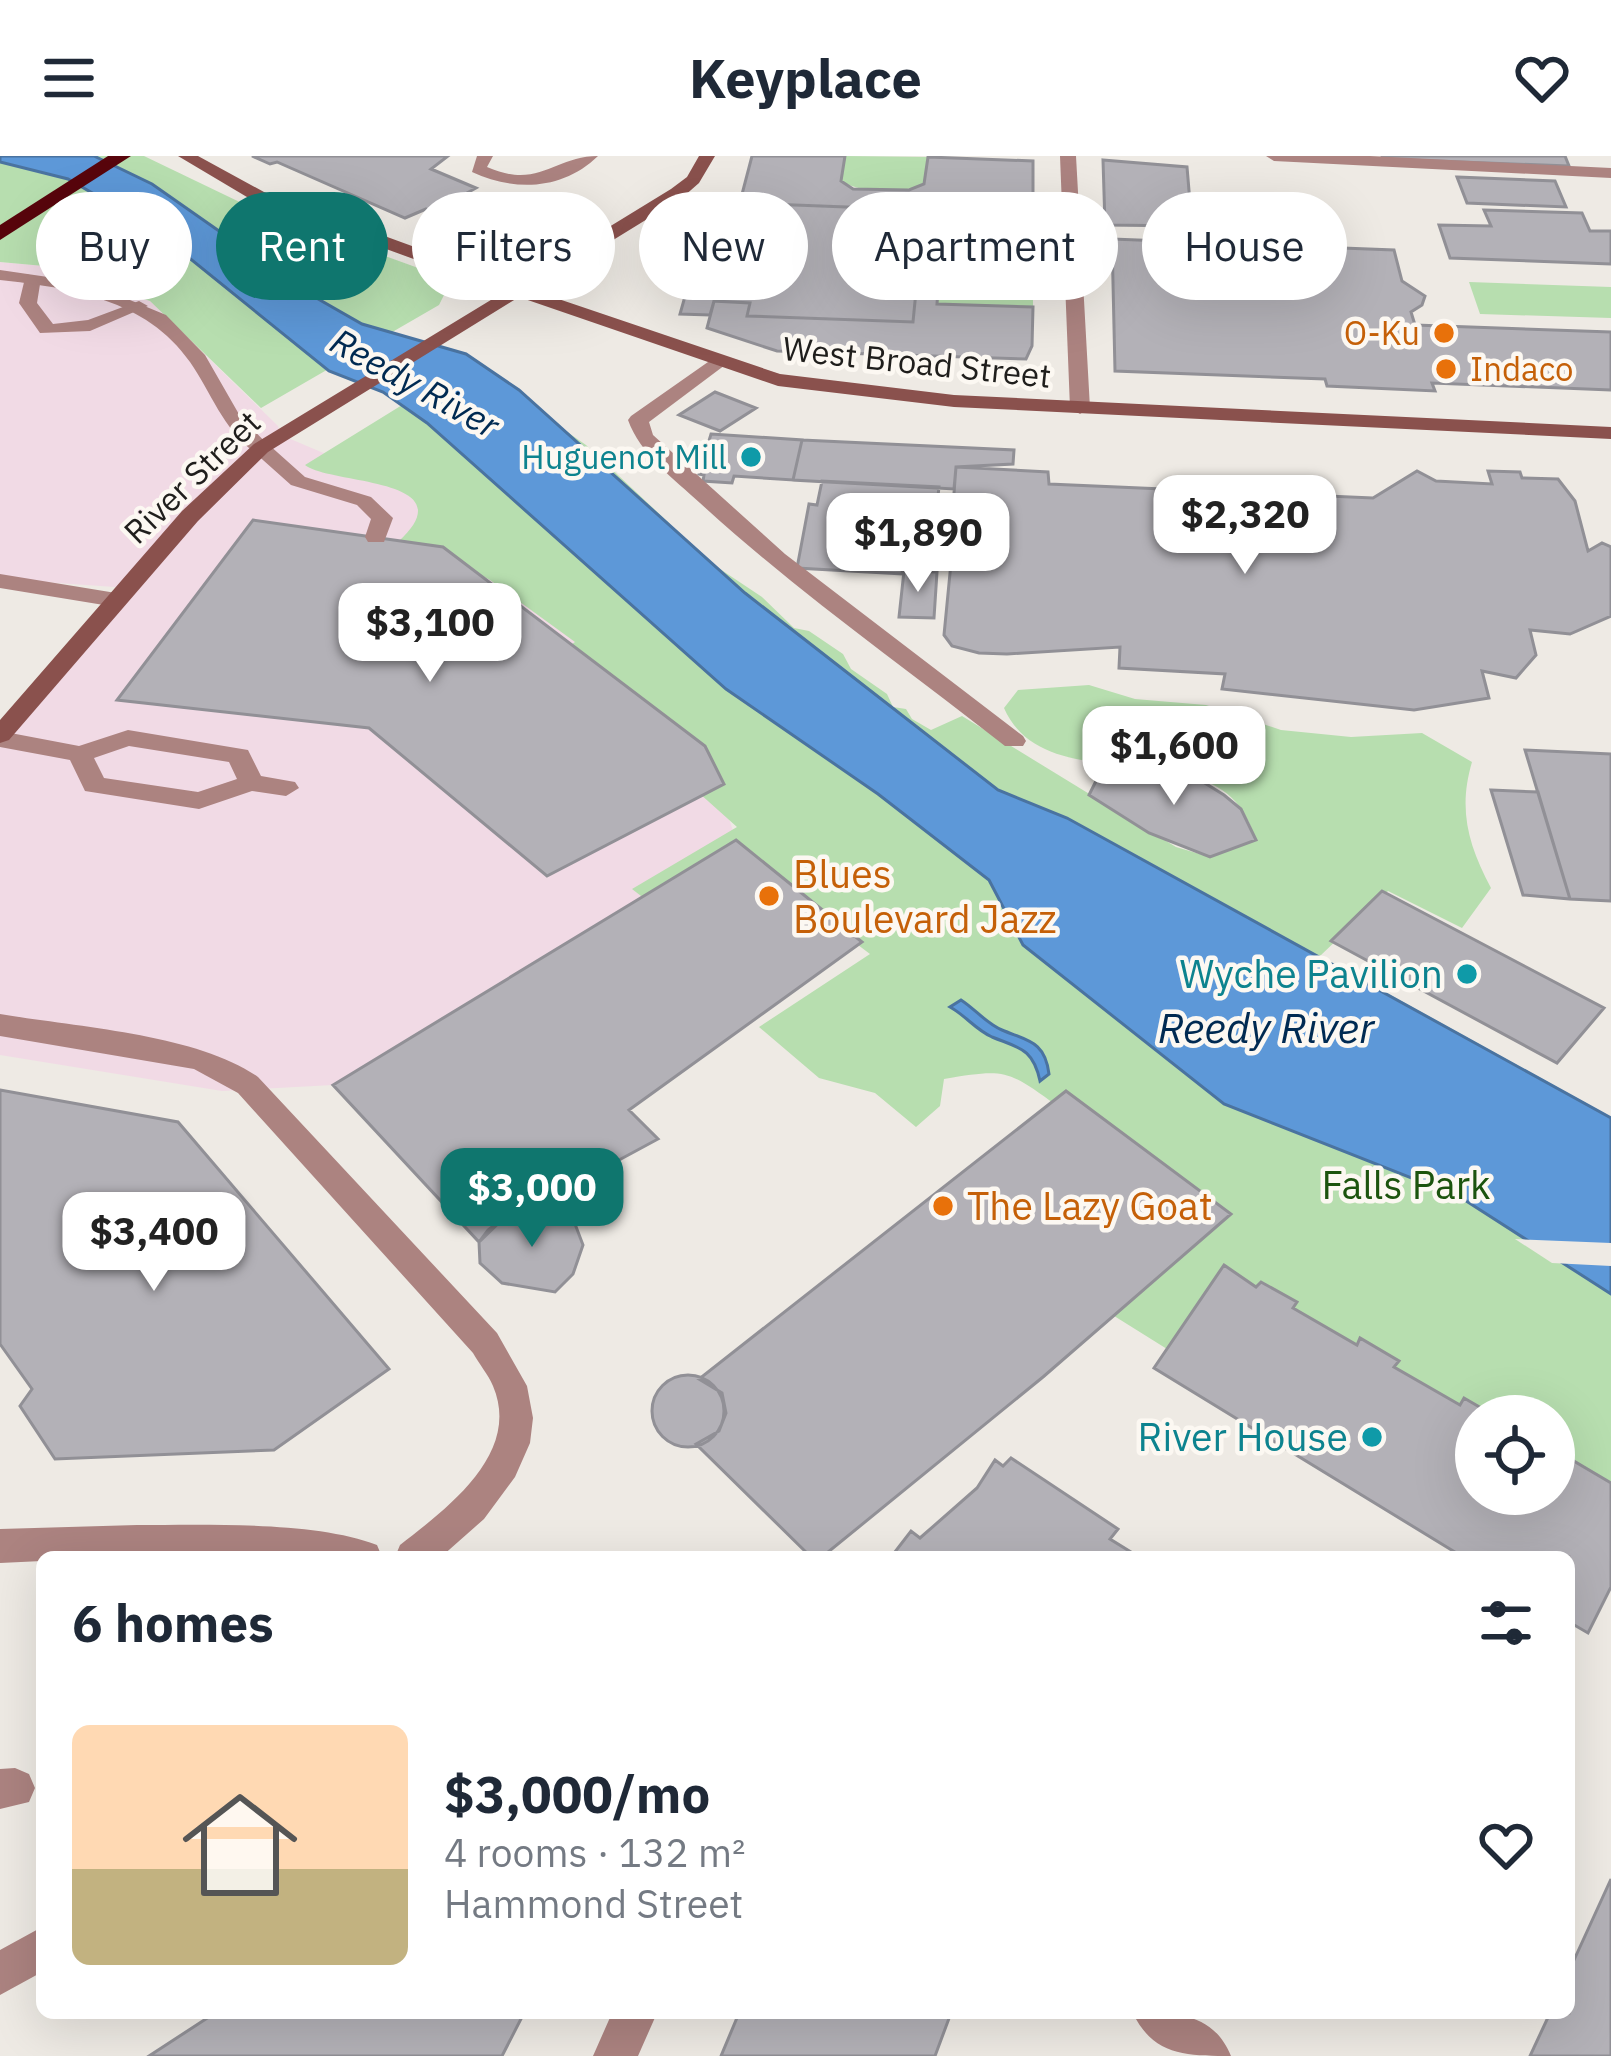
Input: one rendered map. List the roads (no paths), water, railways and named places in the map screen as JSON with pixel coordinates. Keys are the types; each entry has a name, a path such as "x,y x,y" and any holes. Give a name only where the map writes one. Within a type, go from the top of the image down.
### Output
{"highway":[{"path":"0,234 121,156"}],"street":[{"name":"West Broad Street","path":"186,156 258,196 412,252"},
{"path":"485,156 478,169 527,183 552,179 590,156"},
{"name":"River Street","path":"615,232 693,181 707,156"},
{"path":"1068,156 1080,408"},
{"path":"1274,156 1611,173"},
{"path":"0,275 32,278 140,306 174,331 197,357 237,432 298,481 364,501 382,518 376,537"},
{"path":"32,278 28,303 46,329 69,331 103,323 140,306"},
{"name":"River Street","path":"0,737 190,515 261,448 504,300"},
{"name":"West Broad Street","path":"545,300 778,380 866,393 1611,433"},
{"path":"718,361 638,420 644,437 735,526 817,594 1014,741"},
{"path":"0,581 116,601"},
{"path":"0,737 80,754 128,738 239,756 250,783"},
{"path":"80,754 94,785 199,801 250,783 286,788"},
{"path":"0,1025 197,1059 227,1070 248,1085 485,1343 512,1390 516,1420 503,1465 476,1507 421,1551"},
{"path":"0,1546 112,1541 279,1544 319,1551"},
{"path":"0,1974 36,1952"},
{"path":"615,2056 631,2019"},
{"path":"1162,2019 1209,2056"}],"water":[{"name":"Reedy River","path":"0,156 94,156 163,192 90,192 68,179 0,162"},
{"name":"Reedy River","path":"192,212 216,229 216,280 192,260"},
{"name":"Reedy River","path":"241,300 320,300 362,324 466,354 519,390 745,593 998,790 1067,818 1611,1118 1611,1294 1460,1197 1224,1104 1023,945 989,880 878,794 726,689 427,423 383,392 329,371"},
{"path":"961,1000 997,1027 1039,1048 1049,1074 1040,1081 1024,1051 986,1034 950,1007"}],"place":[{"name":"O-Ku","path":"1444,333"},
{"name":"Indaco","path":"1446,369"},
{"name":"Huguenot Mill","path":"751,457"},
{"name":"Blues Boulevard Jazz","path":"769,896"},
{"name":"Wyche Pavilion","path":"1467,974"},
{"name":"The Lazy Goat","path":"943,1206"},
{"name":"River House","path":"1372,1437"}],"park label":[{"name":"Falls Park","path":"1406,1185"}]}
